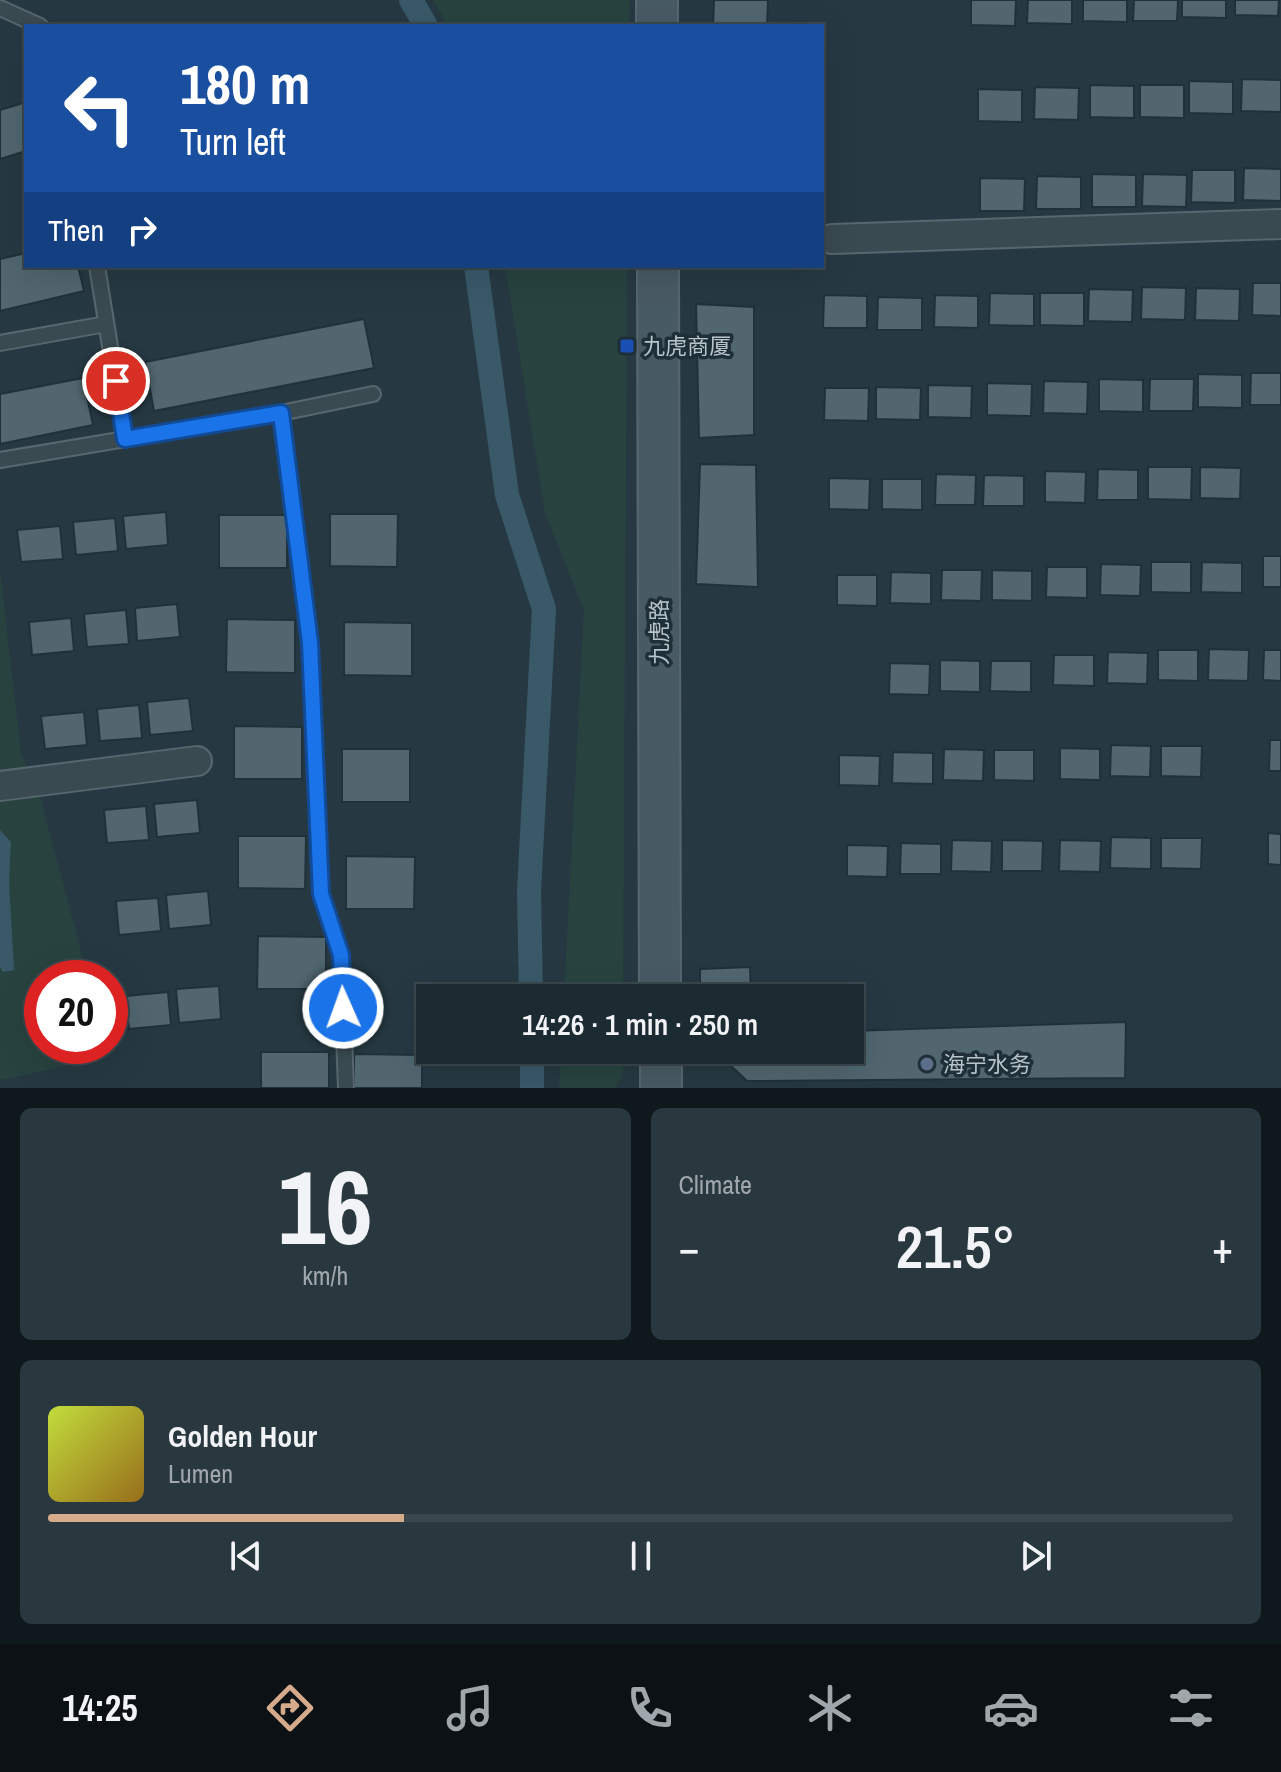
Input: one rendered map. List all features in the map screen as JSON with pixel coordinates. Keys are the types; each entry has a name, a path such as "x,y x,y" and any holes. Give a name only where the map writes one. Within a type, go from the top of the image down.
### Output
{"street":[{"path":"657,0 657,24"},
{"path":"832,239 1281,224"},
{"name":"九虎路","path":"658,268 660,984"},
{"path":"1,786 197,761"},
{"path":"661,1064 661,1088"}],"lane":[{"path":"0,8 36,24"},
{"path":"97,268 125,439"},
{"path":"0,343 106,324"},
{"path":"0,460 281,413 373,394"},
{"path":"281,413 310,643 321,894 341,955 346,1088"}],"green space":[{"path":"433,0 630,0 629,24 447,24"},
{"path":"505,268 627,268 623,984 565,984 584,610 545,512"},
{"path":"0,571 21,753 41,801 83,960 24,960 24,1064 75,1064 0,1080"},
{"path":"560,1064 623,1064 616,1088 559,1088"}],"water":[{"path":"0,830 11,842 9,881 14,970 3,972 0,967"}],"building":[{"path":"714,0 768,0 767,24 713,24"},
{"path":"971,0 1016,0 1015,26 971,25"},
{"path":"1028,0 1072,0 1072,24 1027,23"},
{"path":"1083,0 1127,0 1127,22 1083,21"},
{"path":"1134,0 1178,0 1177,21 1133,21"},
{"path":"1182,0 1226,0 1226,18 1182,17"},
{"path":"1235,0 1279,0 1278,16 1235,15"},
{"path":"1242,79 1281,80 1281,112 1241,111"},
{"path":"1189,81 1233,82 1233,114 1189,113"},
{"path":"1090,85 1134,86 1134,118 1090,117"},
{"path":"1140,85 1184,85 1184,118 1140,117"},
{"path":"1035,87 1079,88 1078,120 1034,119"},
{"path":"978,89 1022,90 1022,122 978,121"},
{"path":"24,103 24,152 0,159 0,110"},
{"path":"1244,168 1281,169 1281,201 1243,200"},
{"path":"1192,170 1235,170 1235,203 1191,202"},
{"path":"1092,174 1136,175 1136,207 1092,207"},
{"path":"1143,174 1187,175 1186,207 1142,206"},
{"path":"1037,176 1081,177 1081,209 1036,209"},
{"path":"980,178 1025,179 1024,211 980,211"},
{"path":"24,253 24,268 78,268 84,291 0,311 0,259"},
{"path":"1253,283 1281,283 1281,316 1252,315"},
{"path":"1142,287 1186,288 1185,320 1141,319"},
{"path":"1196,288 1240,289 1239,321 1195,320"},
{"path":"1089,289 1133,290 1132,322 1088,321"},
{"path":"990,293 1034,294 1034,326 989,325"},
{"path":"1040,293 1084,293 1084,326 1040,325"},
{"path":"824,295 867,296 867,328 823,328"},
{"path":"935,295 978,296 978,328 934,327"},
{"path":"878,297 922,298 922,330 877,330"},
{"path":"696,304 754,307 754,435 699,438"},
{"path":"364,319 374,368 154,411 145,362"},
{"path":"1251,373 1281,373 1281,405 1250,405"},
{"path":"1198,374 1242,375 1242,408 1198,407"},
{"path":"83,378 93,425 0,444 0,394"},
{"path":"1099,379 1143,380 1143,412 1099,411"},
{"path":"1150,379 1194,379 1193,411 1149,411"},
{"path":"1044,381 1088,382 1087,414 1043,413"},
{"path":"987,383 1032,384 1031,416 987,415"},
{"path":"928,385 972,386 971,418 928,417"},
{"path":"876,387 921,388 920,420 876,419"},
{"path":"825,388 869,388 868,421 824,420"},
{"path":"700,464 756,465 758,587 696,584"},
{"path":"1148,467 1192,467 1191,500 1148,499"},
{"path":"1200,467 1241,468 1240,499 1200,498"},
{"path":"1098,469 1138,470 1138,500 1097,500"},
{"path":"1045,471 1086,472 1085,503 1045,502"},
{"path":"936,474 976,475 975,505 935,505"},
{"path":"984,475 1024,476 1024,506 983,506"},
{"path":"829,478 870,479 869,510 829,509"},
{"path":"882,479 922,479 922,510 882,509"},
{"path":"166,512 168,545 126,549 123,516"},
{"path":"330,514 398,514 397,567 330,566"},
{"path":"219,515 287,515 287,568 219,568"},
{"path":"115,518 118,551 76,555 73,522"},
{"path":"60,526 63,559 21,562 17,530"},
{"path":"1263,556 1281,556 1281,587 1263,587"},
{"path":"1151,562 1191,562 1191,593 1151,592"},
{"path":"1202,562 1242,563 1242,593 1201,592"},
{"path":"1101,564 1141,565 1140,596 1100,595"},
{"path":"1047,567 1087,567 1087,598 1046,597"},
{"path":"942,570 982,570 981,601 941,600"},
{"path":"992,570 1032,571 1032,601 992,600"},
{"path":"891,572 931,573 931,604 890,603"},
{"path":"837,575 877,575 877,606 837,605"},
{"path":"177,604 180,637 137,641 135,608"},
{"path":"126,610 129,644 87,647 84,614"},
{"path":"71,618 74,651 32,655 29,622"},
{"path":"227,619 295,620 295,673 226,672"},
{"path":"344,622 412,623 412,676 344,675"},
{"path":"1209,649 1249,650 1248,681 1208,680"},
{"path":"1158,650 1198,650 1198,681 1158,680"},
{"path":"1264,650 1281,650 1281,681 1263,680"},
{"path":"1108,652 1148,653 1147,684 1107,683"},
{"path":"1054,655 1094,655 1094,686 1053,685"},
{"path":"940,660 980,661 980,692 940,691"},
{"path":"991,661 1031,661 1031,692 990,691"},
{"path":"890,663 930,664 929,695 889,694"},
{"path":"189,698 193,731 150,735 147,702"},
{"path":"139,705 142,738 100,741 97,709"},
{"path":"84,712 87,745 45,749 41,716"},
{"path":"234,726 302,727 302,779 234,779"},
{"path":"1270,740 1281,740 1281,771 1269,771"},
{"path":"1111,745 1151,746 1150,777 1110,776"},
{"path":"1161,746 1202,746 1201,777 1161,776"},
{"path":"1060,748 1100,749 1100,780 1060,779"},
{"path":"342,749 410,749 410,802 342,802"},
{"path":"944,749 984,750 983,781 943,780"},
{"path":"994,750 1034,750 1034,781 994,780"},
{"path":"893,752 933,753 933,784 892,783"},
{"path":"839,755 880,756 879,786 839,785"},
{"path":"197,800 200,833 157,837 154,804"},
{"path":"146,806 149,840 107,843 104,810"},
{"path":"1268,833 1281,834 1281,865 1268,864"},
{"path":"238,836 306,836 305,889 238,888"},
{"path":"1111,837 1151,838 1151,869 1110,868"},
{"path":"1161,838 1202,838 1201,869 1161,868"},
{"path":"952,840 992,841 991,872 951,871"},
{"path":"1002,840 1043,841 1042,871 1002,871"},
{"path":"1060,840 1101,841 1100,872 1059,871"},
{"path":"901,843 941,844 941,874 900,874"},
{"path":"847,845 888,846 887,877 847,876"},
{"path":"346,856 415,857 414,909 346,909"},
{"path":"208,891 211,925 169,929 166,895"},
{"path":"158,898 161,931 119,935 116,901"},
{"path":"258,936 326,937 326,989 257,989"},
{"path":"750,967 751,984 700,984 700,969"},
{"path":"219,986 221,1019 179,1023 176,989"},
{"path":"168,992 171,1025 129,1029 128,996"},
{"name":"海宁水务","path":"1126,1022 1125,1078 747,1081 729,1064 864,1064 864,1031"},
{"path":"261,1052 329,1052 329,1088 261,1088"},
{"path":"354,1054 416,1055 416,1064 422,1064 422,1088 354,1088"}],"waterway":[{"path":"411,0 425,24"},
{"path":"476,268 507,495 544,609 529,891 531,984"},
{"path":"532,1064 532,1088"}],"place":[{"name":"九虎商厦","path":"627,346"},
{"name":"海宁水务","path":"927,1064"}],"route":[{"path":"116,381 125,439 281,413 310,643 321,894 341,955 343,1008"}]}
